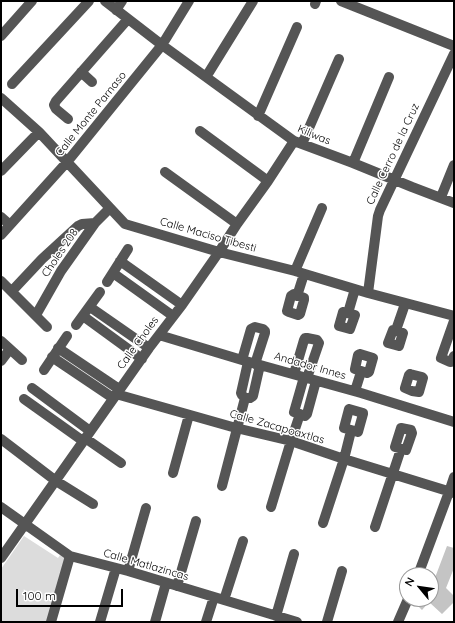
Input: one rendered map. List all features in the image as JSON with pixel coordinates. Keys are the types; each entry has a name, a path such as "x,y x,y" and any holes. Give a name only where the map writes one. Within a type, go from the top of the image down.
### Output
{"street":[{"path":"1,36 32,1"},
{"path":"12,84 89,1"},
{"name":"Kiliwas","path":"105,1 119,5 128,19 258,116 298,143 454,203"},
{"name":"Calle Monte Parnaso","path":"1,235 67,162 162,45 189,1"},
{"path":"206,77 253,1"},
{"path":"341,1 454,46"},
{"path":"68,120 56,109 54,105 56,100 128,19"},
{"path":"258,116 297,27"},
{"name":"Calle Cerro de la Cruz","path":"368,293 378,216 454,54"},
{"name":"Calle Choles","path":"1,558 116,394 182,305 219,252 236,224 298,143 338,59"},
{"path":"81,72 92,82"},
{"path":"353,163 389,77"},
{"name":"Calle Maciso Tibesti","path":"1,98 38,132 122,222 128,225 219,252 300,272 405,304 454,316"},
{"path":"200,131 268,181"},
{"path":"3,166 38,132"},
{"path":"441,197 454,165"},
{"path":"165,172 236,224"},
{"name":"Choles 208","path":"36,315 61,271 95,223 110,208"},
{"path":"297,296 300,272 322,208"},
{"path":"1,216 10,225"},
{"path":"12,291 42,259 78,226 82,224 95,223"},
{"path":"107,282 128,249"},
{"path":"120,261 182,305"},
{"path":"113,273 173,316"},
{"path":"1,281 47,327"},
{"path":"348,313 355,289"},
{"path":"76,325 100,292"},
{"path":"396,330 405,304"},
{"path":"90,307 149,348"},
{"path":"83,316 142,358"},
{"path":"454,320 450,346 441,358 451,362 454,356"},
{"name":"Andador Innes","path":"159,335 454,422"},
{"path":"44,370 58,348 68,336"},
{"path":"1,341 22,360"},
{"path":"58,348 116,394"},
{"path":"1,361 10,349"},
{"path":"52,357 116,394"},
{"path":"222,486 245,398 250,398 253,396 251,362"},
{"path":"355,392 361,372"},
{"path":"271,507 300,414 305,416 307,414 305,377"},
{"path":"86,436 22,402 34,385 86,436 121,463"},
{"path":"407,407 412,391"},
{"name":"Calle Zacapoaxtlas","path":"116,394 236,428 291,441 452,492"},
{"path":"173,473 189,415"},
{"path":"323,523 344,459 351,431"},
{"path":"1,440 56,481 93,504"},
{"path":"375,527 401,449"},
{"path":"421,567 452,492 454,477"},
{"name":"Calle Matlazincas","path":"1,507 70,556 219,598 265,618 276,616 297,622"},
{"path":"128,572 146,508"},
{"path":"178,586 196,521"},
{"path":"206,622 219,598 243,541"},
{"path":"276,616 294,554"},
{"path":"52,622 70,556"},
{"path":"100,622 116,568"},
{"path":"327,622 342,571"},
{"path":"155,622 166,583"},
{"path":"398,622 405,607"}],"shaded area":[{"path":"24,536 58,558 60,555 67,557 48,622 1,622 1,569"}],"building":[{"path":"447,546 454,548 454,568 446,588 454,596 454,602 442,614 434,607 439,607 439,567"}]}
